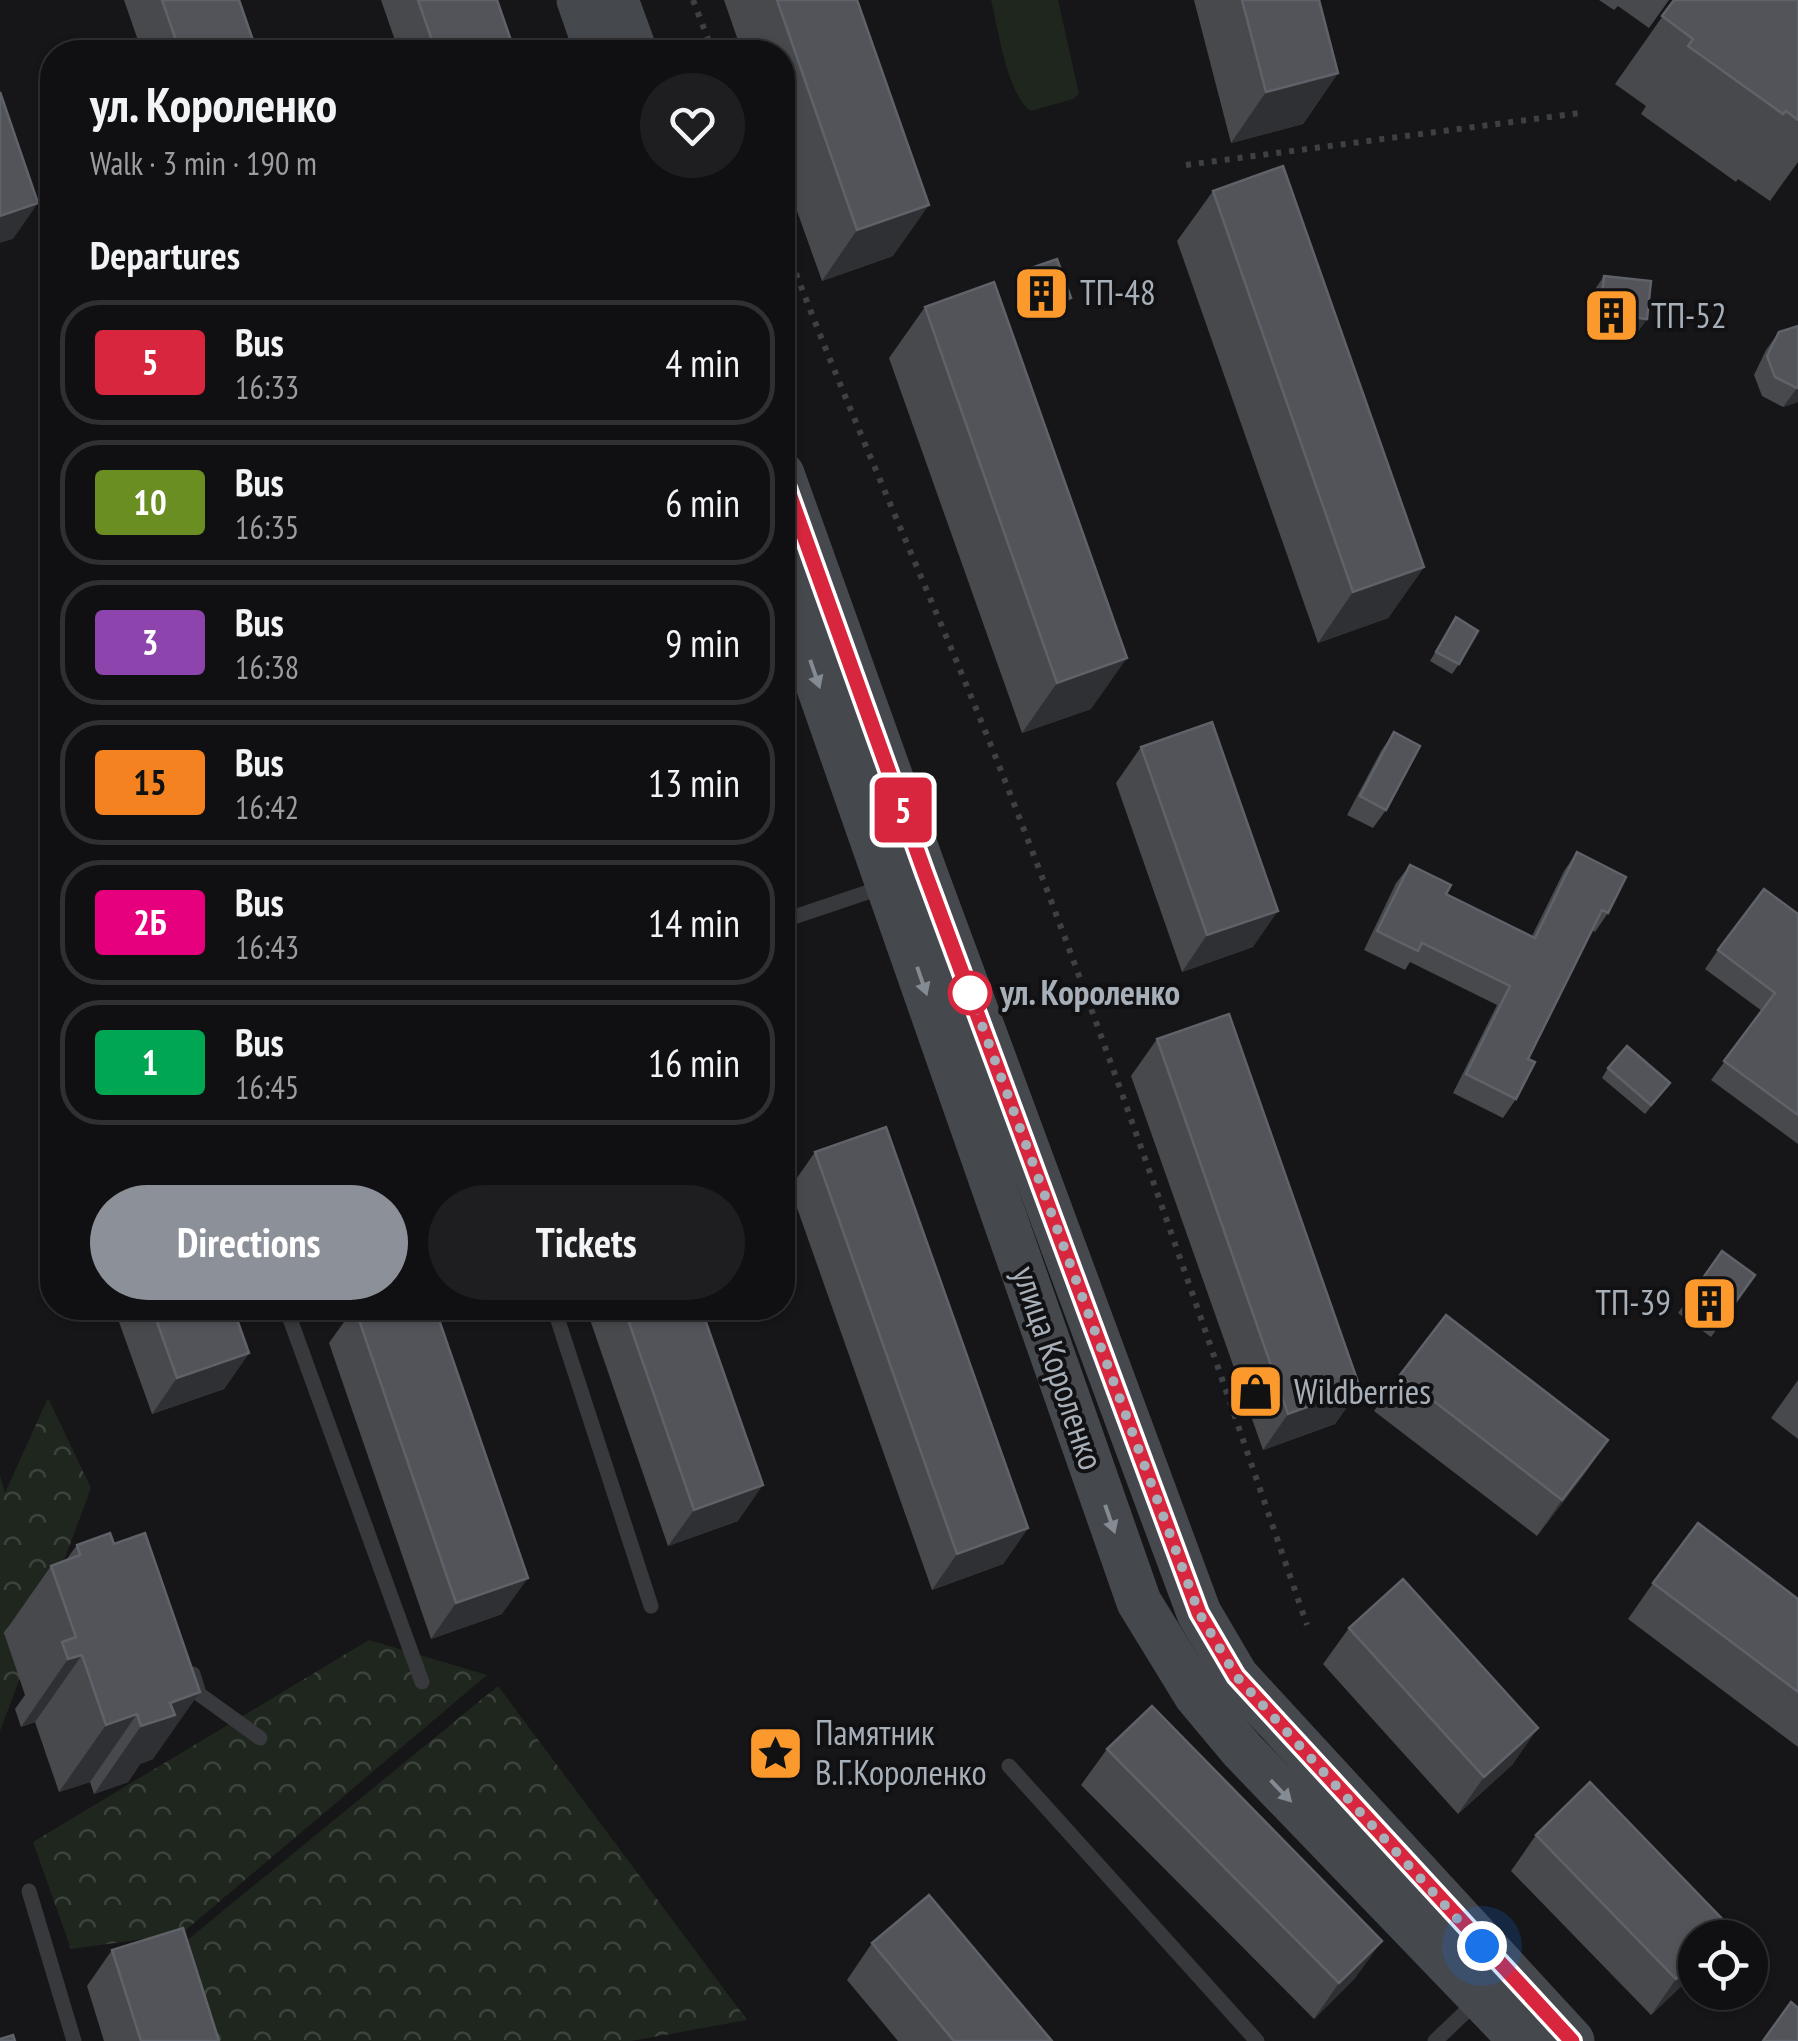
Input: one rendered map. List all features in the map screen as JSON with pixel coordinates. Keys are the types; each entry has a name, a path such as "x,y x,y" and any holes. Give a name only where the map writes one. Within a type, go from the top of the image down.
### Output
{"street":[{"path":"578,0 593,40"},
{"path":"616,0 630,40"},
{"name":"улица Короленко","path":"795,516 907,879"},
{"name":"улица Короленко","path":"795,613 907,879 1199,1613 1236,1676 1494,1986 1522,2041"},
{"name":"улица Короленко","path":"1494,1986 1572,2041"}],"lane":[{"path":"795,917 907,879"},
{"path":"290,1320 422,1682"},
{"path":"558,1320 651,1606"},
{"path":"188,1660 199,1694 260,1738"},
{"path":"1009,1766 1257,2041"},
{"path":"29,1891 74,2041"},
{"path":"1435,2041 1494,1986"}],"path":[{"path":"693,0 708,40"},
{"path":"1186,164 1580,113"},
{"path":"795,271 997,762 1092,1011 1307,1625"}],"green space":[{"path":"991,0 1058,0 1079,94 1031,111 1023,103 1005,60"},
{"path":"48,1398 91,1488 0,1731 0,1475 5,1493"},
{"path":"369,1640 487,1675 181,1934 71,1949 33,1842"},
{"path":"498,1686 747,2020 631,2041 204,2041 158,1964"}],"building":[{"path":"162,0 239,0 253,40 176,40"},
{"path":"418,0 497,0 511,40 432,40"},
{"path":"777,0 857,0 929,205 857,230 795,52 795,40 791,40"},
{"path":"1242,0 1319,0 1338,73 1266,92"},
{"path":"1674,0 1798,0 1798,120 1786,111 1783,114 1688,46 1693,39 1662,16"},
{"path":"0,92 38,203 0,216"},
{"path":"1283,166 1424,567 1353,592 1213,191"},
{"name":"ТП-48","path":"1057,259 1071,298 1039,308 1025,270"},
{"path":"1604,276 1651,281 1647,319 1600,313"},
{"path":"994,282 1127,658 1057,683 925,307"},
{"path":"1798,326 1797,388 1775,377 1767,356 1779,332"},
{"path":"1456,617 1478,631 1459,664 1436,652"},
{"path":"1212,722 1278,911 1207,935 1141,747"},
{"path":"1394,732 1420,746 1386,810 1360,796"},
{"path":"1577,852 1626,877 1608,913 1602,910 1528,1059 1535,1062 1516,1099 1466,1074 1510,986 1422,943 1418,951 1377,931 1410,865 1451,885 1446,894 1535,938"},
{"path":"1764,889 1798,914 1798,1115 1724,1061 1775,993 1718,950"},
{"path":"1229,1014 1360,1388 1288,1414 1157,1039"},
{"path":"1627,1046 1670,1083 1651,1105 1608,1068"},
{"path":"886,1127 1028,1528 957,1554 815,1152"},
{"path":"1722,1251 1755,1275 1724,1318 1691,1295"},
{"path":"1446,1315 1608,1440 1562,1500 1400,1375"},
{"path":"156,1320 237,1320 249,1353 177,1378"},
{"path":"359,1320 439,1320 528,1578 456,1603"},
{"path":"628,1320 705,1320 763,1485 694,1510"},
{"path":"1698,1523 1798,1599 1798,1692 1653,1583"},
{"path":"110,1533 114,1544 145,1533 200,1692 170,1703 175,1715 141,1726 137,1714 106,1725 82,1655 68,1659 62,1642 76,1637 51,1566 80,1555 77,1545"},
{"path":"1403,1579 1538,1728 1484,1777 1349,1628"},
{"path":"1152,1706 1382,1941 1339,1983 1107,1749"},
{"path":"1590,1782 1723,1920 1678,1920 1676,1979 1536,1835"},
{"path":"929,1895 1052,2041 954,2041 872,1943"},
{"path":"183,1928 219,2041 141,2041 112,1950"},
{"path":"1791,2002 1798,2008 1798,2041 1763,2041"}],"bus line":[{"name":"5","path":"795,510 1199,1613 1236,1676 1572,2041"}],"place":[{"name":"ТП-48","path":"1041,293"},
{"name":"ТП-52","path":"1612,316"},
{"name":"ул. Короленко","path":"970,993"},
{"name":"ТП-39","path":"1710,1303"},
{"name":"Wildberries","path":"1255,1392"},
{"name":"Памятник В.Г.Короленко","path":"776,1753"}],"route":[{"path":"970,993 1199,1613 1236,1676 1482,1946"}]}
